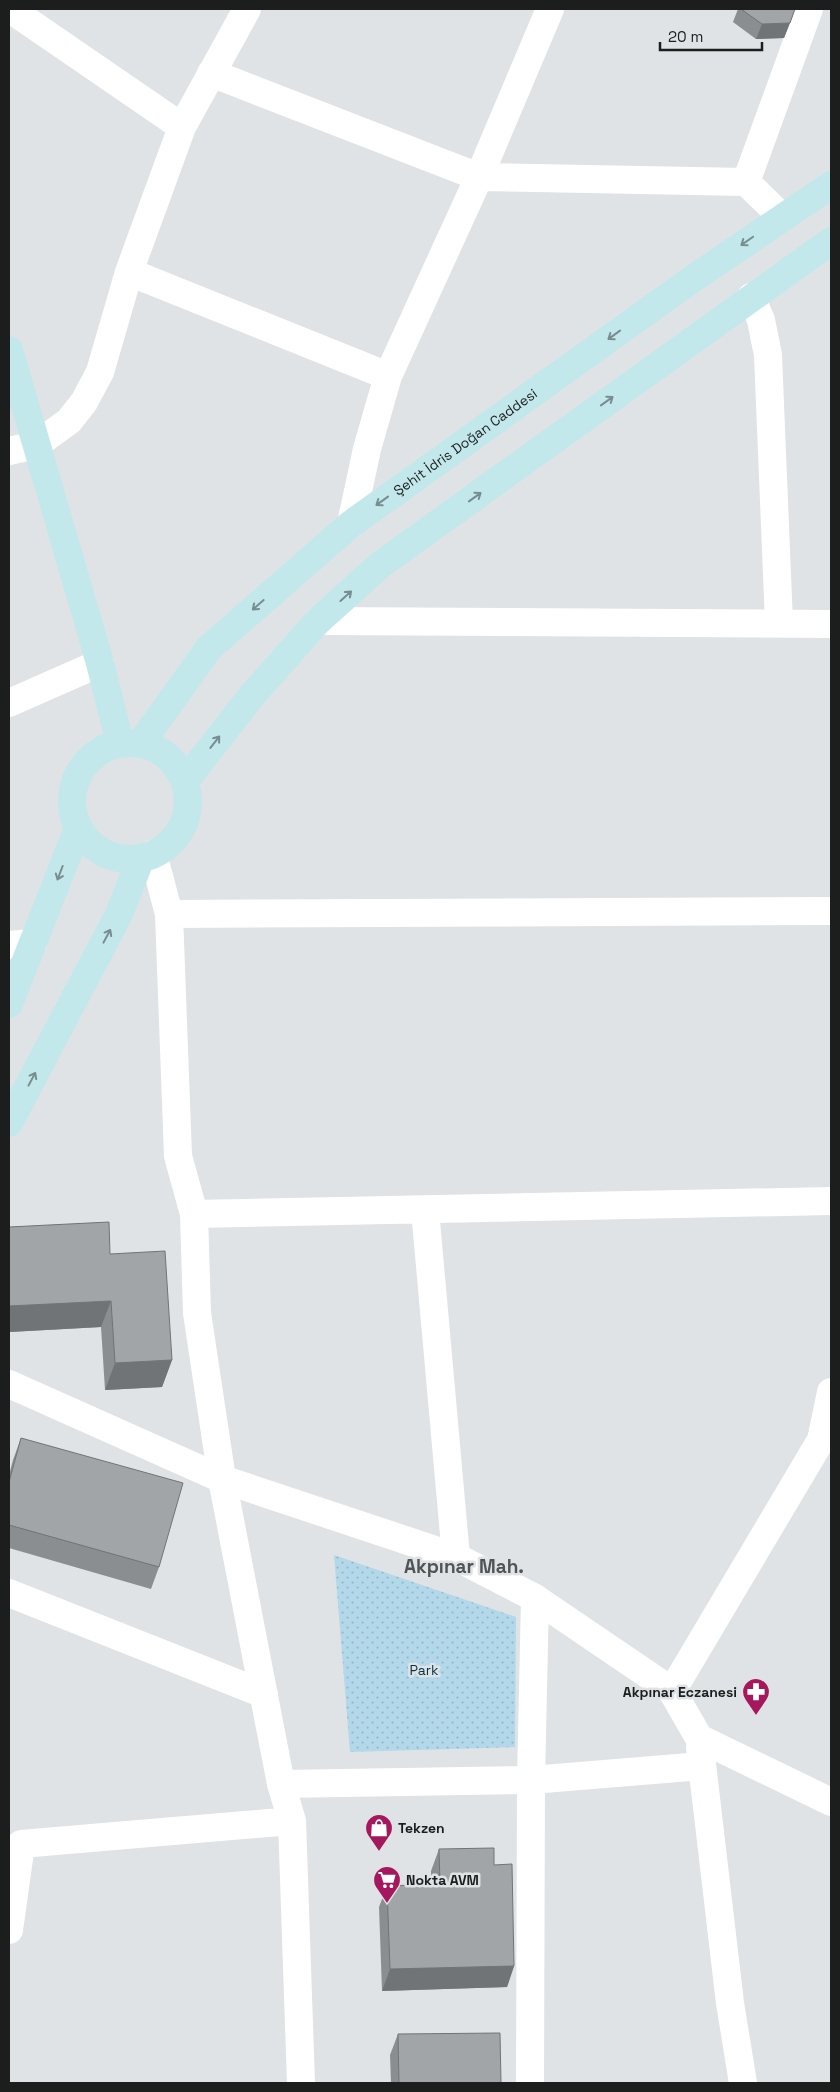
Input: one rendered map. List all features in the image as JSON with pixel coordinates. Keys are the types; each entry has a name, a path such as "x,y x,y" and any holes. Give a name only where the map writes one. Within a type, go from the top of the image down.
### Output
{"main road":[{"name":"Şehit İdris Doğan Caddesi","path":"130,743 208,648 351,524 782,217 831,185"},
{"path":"185,781 254,693 318,621 380,565 831,241"},
{"path":"9,350 100,663 130,743"},
{"path":"130,743 160,750 175,763 185,781 188,800 185,820 178,834 167,846 147,856 122,859 104,854 90,843 78,828 72,810 72,792 78,774 88,760 103,749 130,743"},
{"path":"9,1004 21,944 78,828"},
{"path":"9,1122 119,914 147,856"}],"street":[{"path":"10,9 182,127"},
{"path":"9,452 36,445 69,421 84,402 96,379 129,272 182,127 247,9"},
{"path":"351,524 367,449 388,376 479,176 550,9"},
{"path":"746,182 809,9"},
{"path":"211,74 479,176 746,182 782,217"},
{"path":"129,272 388,376"},
{"path":"751,297 761,320 768,355 779,623"},
{"path":"318,621 831,624"},
{"path":"9,703 100,663"},
{"path":"147,856 169,914 178,1156 194,1214 197,1313 222,1479 281,1784 292,1821 301,2083"},
{"path":"169,914 831,911"},
{"path":"194,1214 831,1201"},
{"path":"424,1210 456,1558"},
{"path":"9,1384 222,1479 456,1558 535,1598 672,1691 699,1738 730,2003 743,2083"},
{"path":"672,1691 821,1440 831,1392"},
{"path":"9,1593 264,1694"},
{"path":"530,2083 531,1780 535,1598"},
{"path":"699,1738 831,1802"},
{"path":"281,1784 531,1780 702,1766"},
{"path":"9,1930 21,1844 292,1821"}],"green space":[{"name":"Park","path":"334,1555 516,1617 515,1747 350,1752"}],"building":[{"path":"741,9 795,9 790,23 762,24"},
{"path":"109,1222 110,1254 165,1251 172,1360 115,1363 111,1301 9,1306 9,1227"},
{"path":"21,1438 183,1483 159,1567 9,1525 9,1482"},
{"path":"494,1848 494,1865 512,1864 514,1966 390,1969 387,1886 440,1884 439,1849"},
{"path":"500,2033 501,2083 399,2083 398,2034"}],"place":[{"name":"Akpınar Eczanesi","path":"756,1716"},
{"name":"Tekzen","path":"379,1852"},
{"name":"Nokta AVM","path":"387,1904"}],"district":[{"name":"Akpınar Mah.","path":"464,1566"}]}
